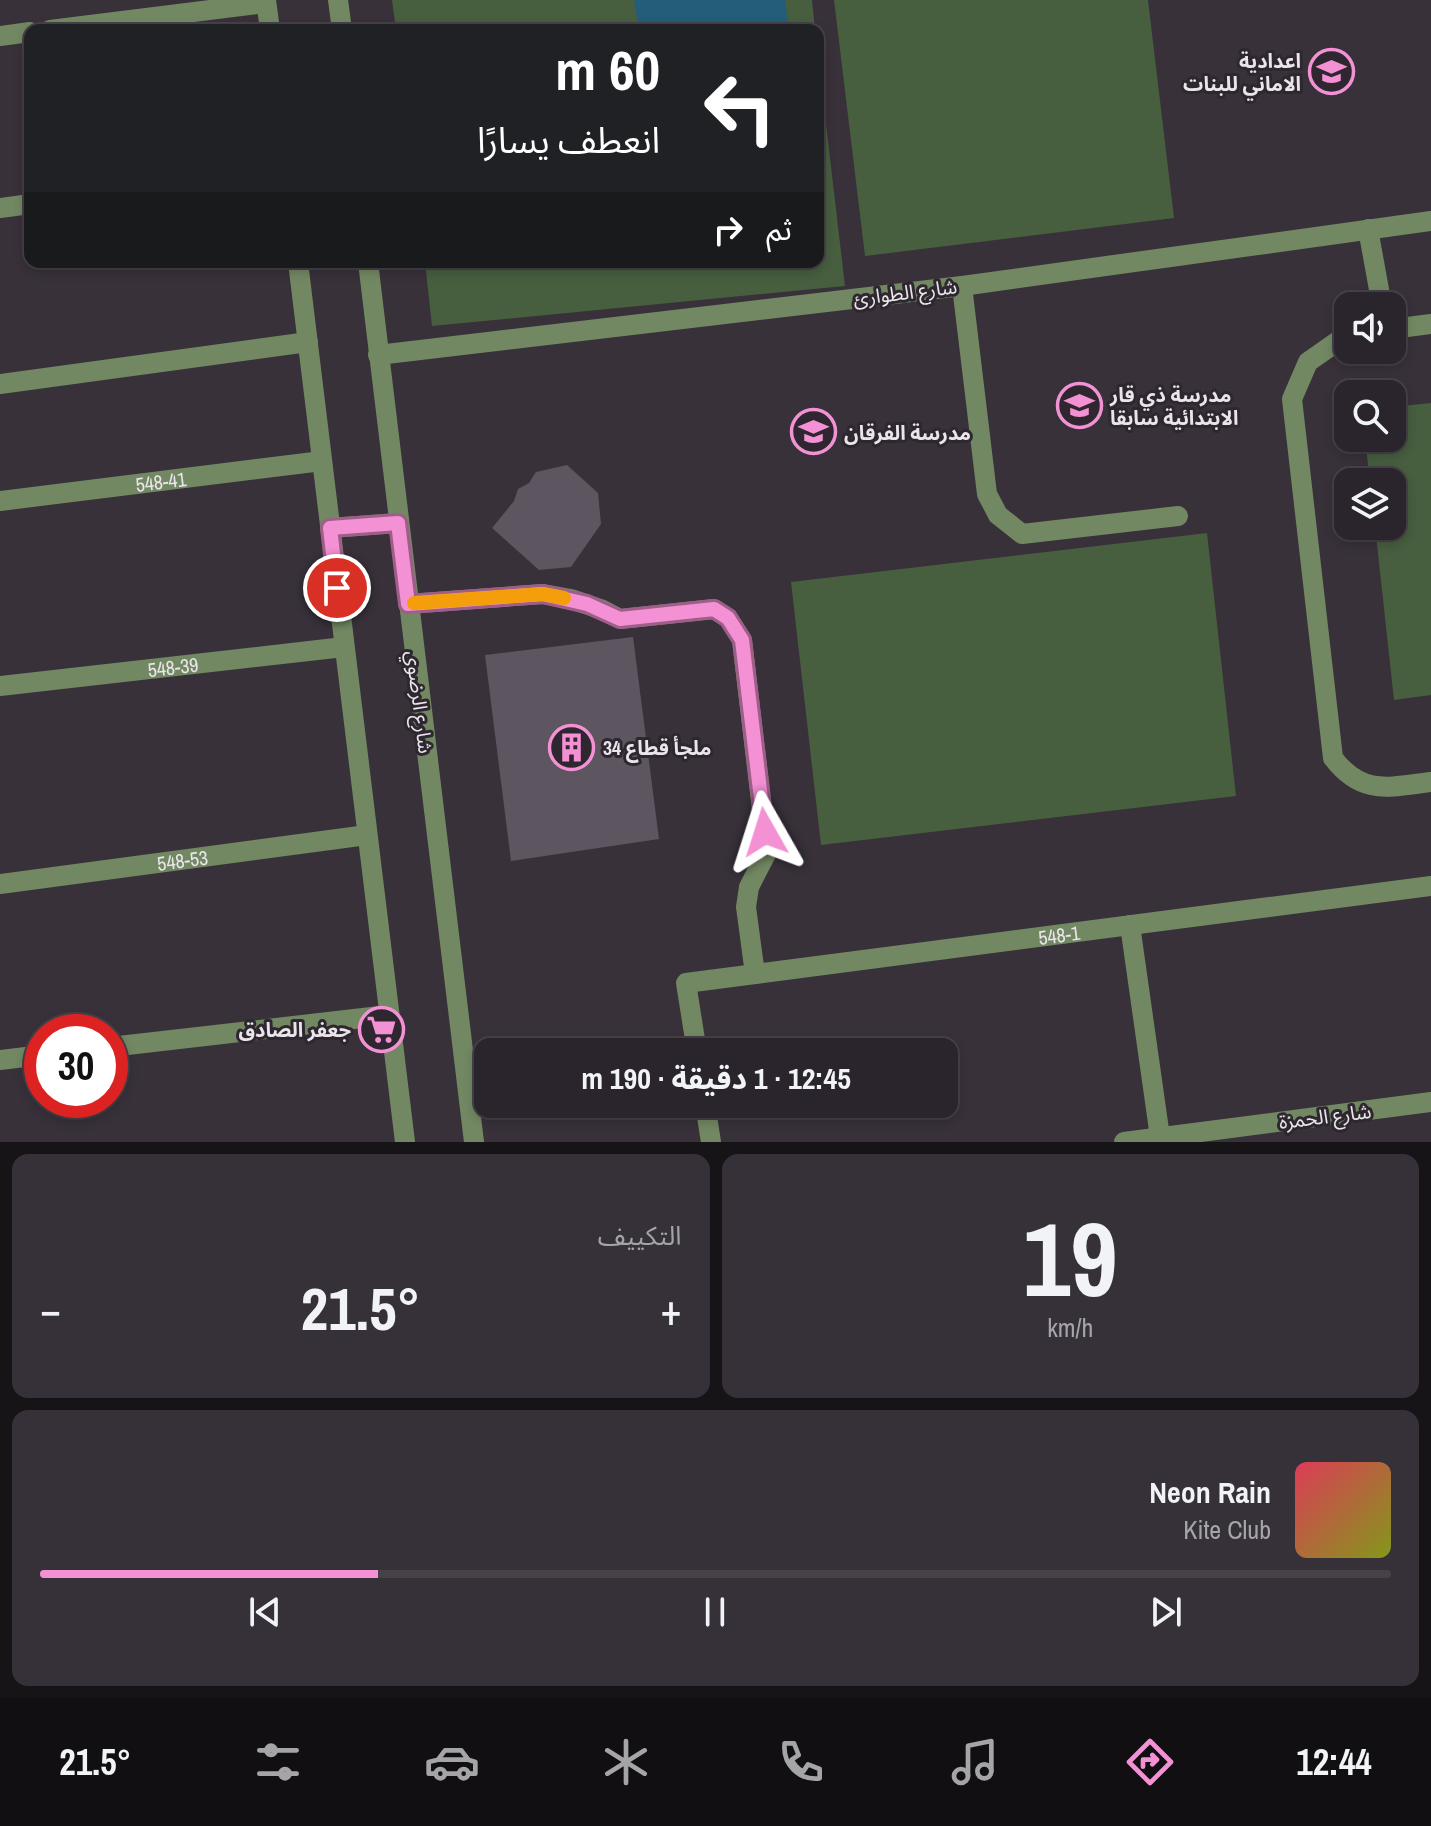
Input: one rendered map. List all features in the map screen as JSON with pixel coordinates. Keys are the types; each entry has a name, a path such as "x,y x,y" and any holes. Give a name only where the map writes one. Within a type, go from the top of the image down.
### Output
{"street":[{"path":"338,0 341,24"},
{"path":"96,24 266,2 269,24"},
{"path":"0,36 24,33"},
{"path":"0,208 24,205"},
{"name":"شارع الطوارئ","path":"378,355 962,286 1431,221"},
{"path":"1368,229 1379,292"},
{"path":"299,268 405,1142"},
{"name":"شارع الرضوي","path":"369,268 474,1142"},
{"path":"962,286 987,494 998,515 1022,534 1178,516"},
{"path":"1406,327 1431,324"},
{"path":"0,384 308,342"},
{"path":"1334,344 1308,362 1292,399 1333,758 1345,774 1379,788 1431,782"},
{"name":"548-41","path":"0,501 322,461"},
{"path":"330,528 398,523"},
{"path":"408,604 543,594 582,602 620,619 714,609 728,618 742,640 767,852 749,887 746,907 755,974"},
{"name":"548-39","path":"0,686 344,647"},
{"name":"548-53","path":"0,884 367,835"},
{"name":"548-1","path":"695,1038 686,983 1431,886"},
{"path":"1130,925 1160,1137"},
{"path":"128,1045 389,1015"},
{"path":"0,1060 24,1057"},
{"name":"شارع الحمزة","path":"1124,1142 1431,1102"},
{"path":"707,1118 711,1142"}],"green space":[{"path":"392,0 812,0 814,24 395,24"},
{"path":"834,0 1148,0 1174,218 865,256"},
{"path":"824,107 845,286 432,326 426,268 824,268"},
{"path":"1431,403 1431,695 1394,700 1377,540 1406,540 1406,468 1368,468 1367,452 1406,452 1406,406"},
{"path":"1207,533 1236,796 821,845 791,582"}],"water":[{"path":"634,0 785,0 788,24 638,24"}],"building":[{"path":"567,465 598,493 601,524 571,567 539,570 492,528 514,501 518,489 529,483 536,472"},
{"name":"ملجأ قطاع 34","path":"633,637 659,839 511,861 485,655"}],"slow traffic":[{"path":"414,603 543,594 564,598"}],"place":[{"name":"اعدادية الاماني للبنات","path":"1332,71"},
{"name":"مدرسة ذي قار الابتدائية سابقا","path":"1079,406"},
{"name":"مدرسة الفرقان","path":"813,432"},
{"name":"ملجأ قطاع 34","path":"572,747"},
{"name":"جعفر الصادق","path":"382,1029"}],"route":[{"path":"337,588 330,528 398,523 408,604 543,594 587,604 620,619 714,609 728,618 742,640 765,832"}]}
